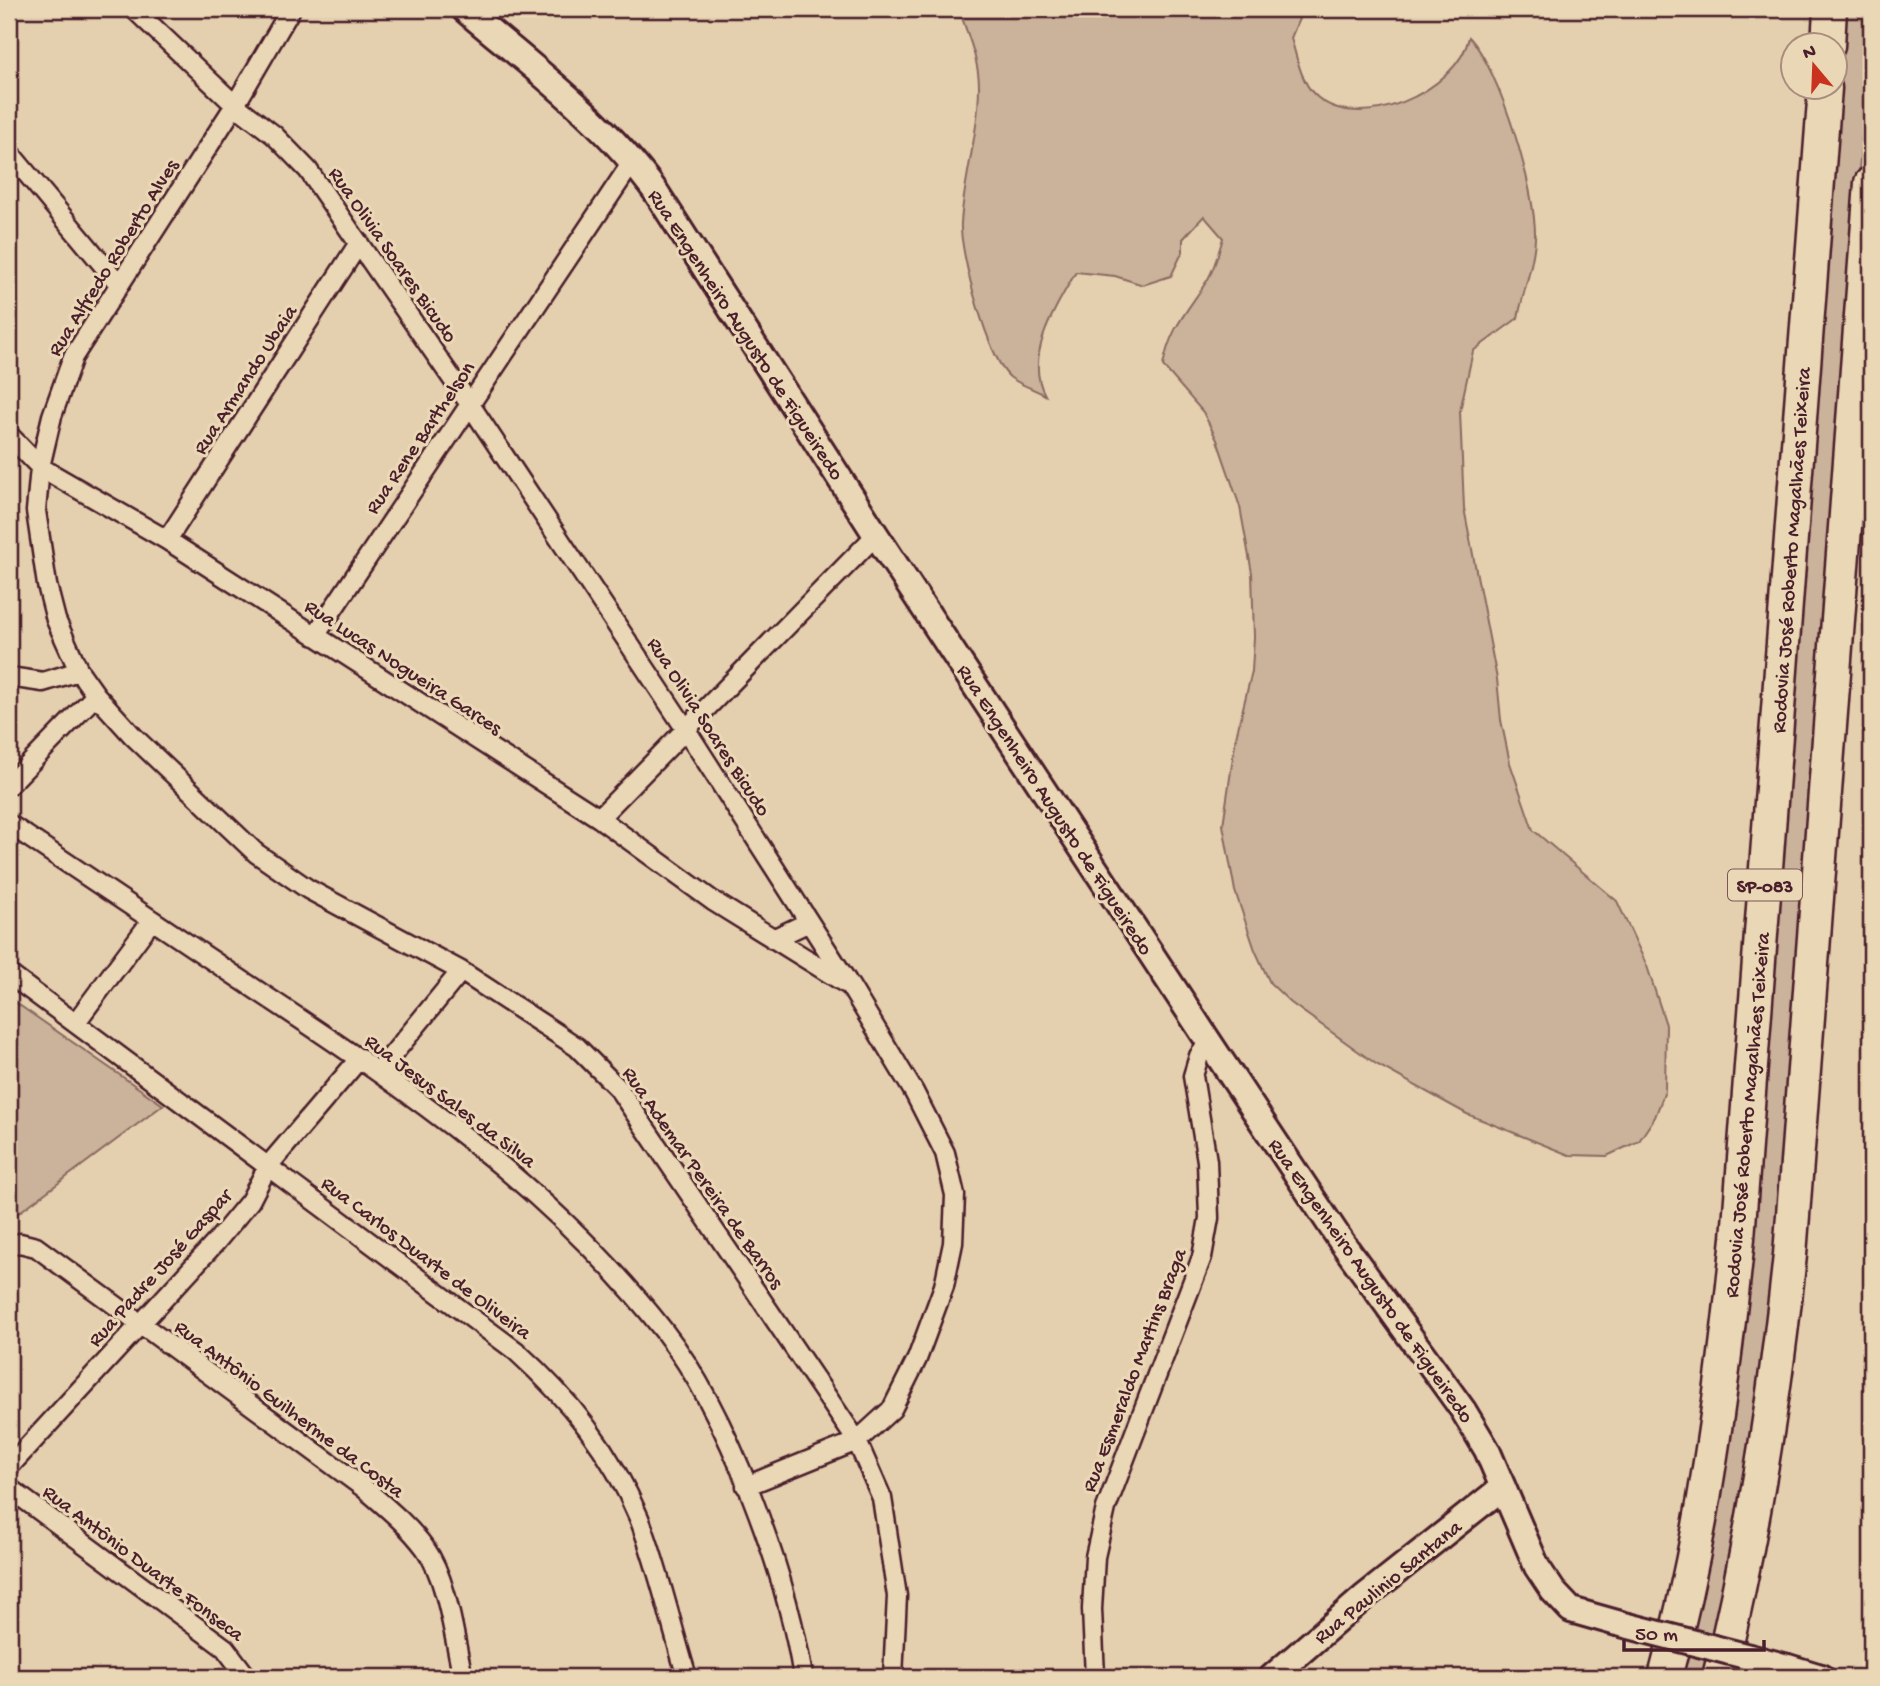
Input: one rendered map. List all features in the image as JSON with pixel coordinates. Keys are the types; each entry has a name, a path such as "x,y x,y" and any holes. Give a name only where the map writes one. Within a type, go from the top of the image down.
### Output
{"highway":[{"path":"1829,32 1830,9"},
{"name":"Rodovia José Roberto Magalhães Teixeira","path":"1665,1677 1709,1467 1726,1359 1738,1238 1824,102"},
{"name":"SP-083","path":"1719,1677 1741,1589 1776,1390 1790,1255 1871,183"}],"main road":[{"name":"Rua Engenheiro Augusto de Figueiredo","path":"464,9 604,131 633,161 1341,1241 1462,1410 1487,1450 1537,1567 1553,1591 1572,1610 1821,1677"},
{"name":"Rua Paulinio Santana","path":"1272,1677 1363,1598 1503,1487"}],"street":[{"name":"Rua Olivia Soares Bicudo","path":"134,9 235,105 274,135 307,170 359,243 685,728 850,986 932,1124 945,1153 955,1195 953,1243 944,1286 917,1359 892,1409 857,1441 746,1486"},
{"name":"Rua Alfredo Roberto Alves","path":"79,671 56,621 47,585 36,511 40,467 52,416 73,357 118,283 235,105 291,9"},
{"path":"9,152 118,283"},
{"name":"Rua Rene Barthelson","path":"315,636 633,161"},
{"name":"Rua Armando Ubaia","path":"167,540 359,243"},
{"name":"Rua Lucas Nogueira Garces","path":"9,435 40,467 167,540 598,818 713,901 850,986"},
{"path":"598,818 876,535"},
{"path":"9,677 43,682 79,671"},
{"name":"Rua Ademar Pereira de Barros","path":"79,671 96,695 152,754 256,853 308,889 461,971 577,1047 611,1080 857,1441 882,1498 897,1595 893,1677"},
{"path":"9,785 96,695"},
{"name":"Rua Jesus Sales da Silva","path":"9,824 380,1070 519,1179 605,1265 664,1331 702,1387 746,1486 784,1598 803,1677"},
{"path":"76,1022 152,920"},
{"path":"773,939 809,922"},
{"path":"380,1070 461,971"},
{"name":"Rua Carlos Duarte de Oliveira","path":"9,974 516,1351 571,1406 610,1459 639,1519 687,1677"},
{"name":"Rua Esmeraldo Martins Braga","path":"1095,1677 1092,1609 1095,1557 1106,1508 1202,1257 1209,1218 1208,1161 1194,1076 1199,1056 1209,1042"},
{"name":"Rua Padre José Gaspar","path":"9,1468 250,1201 268,1166 360,1058"},
{"name":"Rua Antônio Guilherme da Costa","path":"9,1245 20,1243 36,1247 364,1488 405,1523 427,1551 440,1580 463,1677"},
{"name":"Rua Antônio Duarte Fonseca","path":"9,1488 225,1648 247,1677"}],"shaded area":[{"path":"959,9 1303,9 1291,38 1309,89 1332,106 1354,111 1379,109 1403,102 1426,90 1446,75 1461,57 1469,37 1481,53 1504,103 1523,163 1534,218 1535,239 1518,318 1473,351 1460,411 1464,508 1497,679 1501,720 1510,763 1533,830 1617,901 1647,966 1666,1025 1665,1091 1655,1117 1639,1141 1607,1156 1569,1155 1467,1114 1376,1064 1291,1003 1270,983 1255,950 1235,891 1223,825 1236,737 1252,671 1252,573 1240,507 1217,440 1203,412 1163,366 1170,340 1210,274 1223,238 1204,216 1183,239 1183,251 1171,276 1143,285 1115,276 1076,272 1052,315 1040,348 1039,380 1045,395 1011,378 1002,368 985,329 970,280 962,237 961,223 977,121 979,86 975,57"},
{"path":"1843,9 1869,9 1865,98 1821,630 1795,1016 1771,1310 1749,1456 1706,1677 1677,1677 1690,1619 1834,102 1848,102 1848,32 1841,32"},
{"path":"9,998 163,1105 9,1220"}]}
